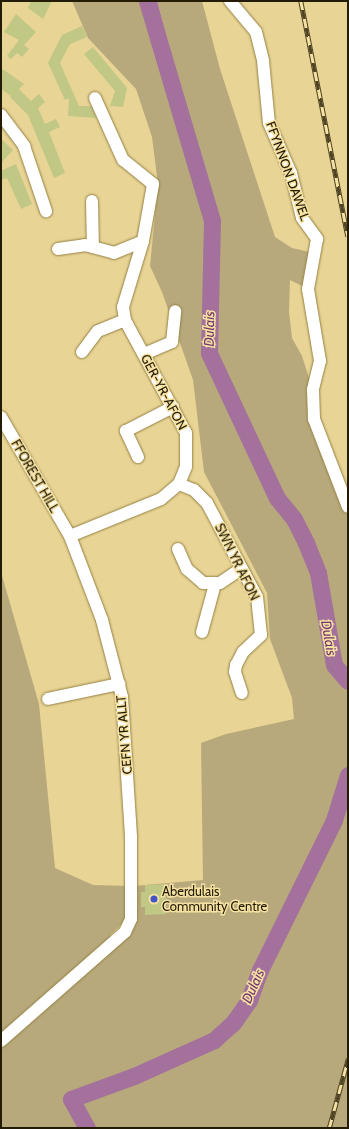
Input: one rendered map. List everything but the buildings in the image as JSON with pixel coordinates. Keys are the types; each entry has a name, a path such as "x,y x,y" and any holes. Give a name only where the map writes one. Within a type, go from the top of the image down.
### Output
{"street":[{"name":"FFYNNON DAWEL","path":"230,1 256,32 263,61 269,124 291,173 302,218 317,239 308,289 320,361 313,390 314,419 348,507"},
{"path":"82,352 98,331 124,320 123,307 143,241 153,184 123,160 95,98"},
{"path":"1,116 24,146 46,211"},
{"path":"92,201 93,247"},
{"path":"58,249 85,245 114,253 143,241"},
{"path":"144,354 172,342 175,311"},
{"name":"GER-YR-AFON","path":"124,320 186,433 186,467 179,484"},
{"path":"138,458 126,431 173,407"},
{"name":"FFOREST HILL","path":"1,417 70,536"},
{"path":"70,536 160,499 179,484"},
{"name":"SWN YR AFON","path":"179,484 194,490 208,503 241,569 257,597 261,631 257,640 243,652 236,665 235,672 242,693"},
{"name":"CEFN YR ALLT","path":"1,1041 125,932 131,919 131,837 122,697 102,620 70,536"},
{"path":"178,549 187,569 193,576 203,583 215,584 241,569"},
{"path":"202,632 215,584"},
{"path":"48,699 119,684"}],"shaded area":[{"path":"72,1 141,1 156,38 166,34 157,1 202,1 220,69 275,237 292,248 314,253 308,289 290,280 289,312 292,338 302,356 313,390 314,419 348,507 348,1128 1,1128 1,572 39,704 55,868 93,885 129,886 129,917 110,935 116,946 126,936 134,919 134,886 203,880 201,743 226,734 294,719 292,698 270,639 267,593 204,472 193,380 162,292 150,266 158,184 152,137 136,89 88,38"},
{"path":"141,1 157,1 166,34 155,38"}],"waterway":[{"name":"Dulais","path":"147,1 212,221 209,353 277,498 294,519 306,543 318,573 334,665 348,681"},
{"name":"Dulais","path":"87,1128 71,1099 134,1076 214,1040 233,1023 249,1000 260,970 334,820 348,775"}],"railway":[{"path":"301,1 348,236"},
{"path":"329,1128 348,1059"}],"place":[{"name":"Aberdulais Community Centre","path":"154,899"}]}
